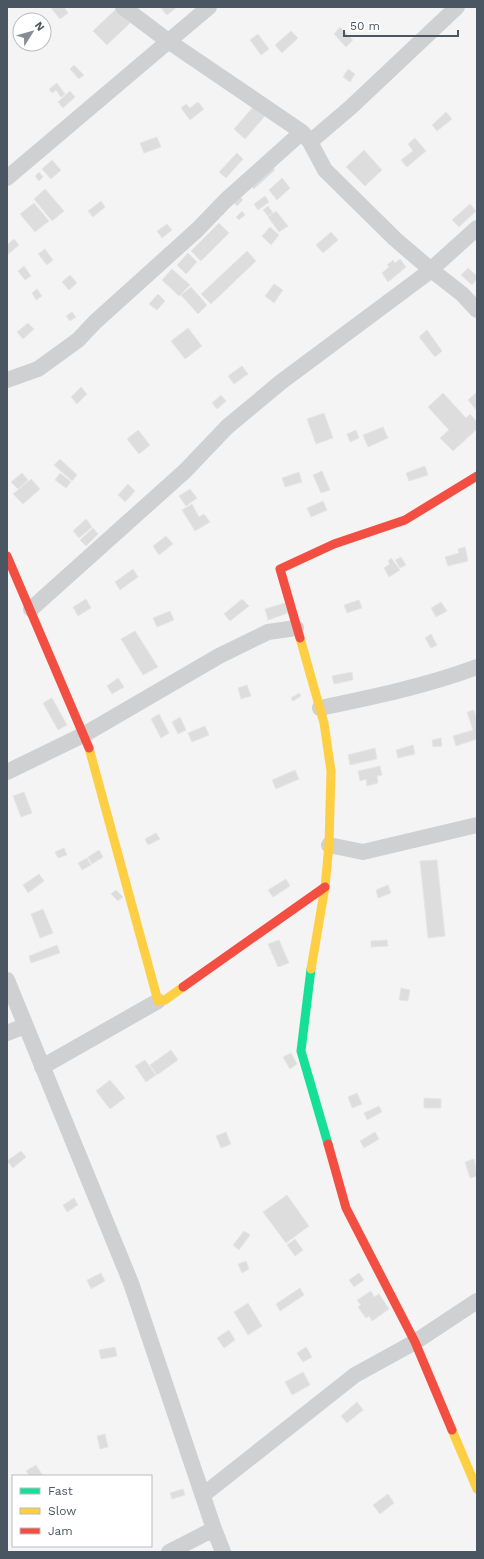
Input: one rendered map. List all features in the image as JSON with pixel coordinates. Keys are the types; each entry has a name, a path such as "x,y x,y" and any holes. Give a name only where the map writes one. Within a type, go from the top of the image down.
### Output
{"street":[{"path":"122,7 168,41 306,137 325,170 367,213 430,269 462,294 477,310"},
{"path":"7,178 209,7"},
{"path":"7,380 38,369 78,340 111,307 197,230 226,200 306,137 351,107 457,7"},
{"path":"31,610 185,471 227,427 281,382 420,279 477,228"},
{"path":"477,476 405,520 334,544 280,569 320,708 329,746 331,772 329,845 325,887 309,978 301,1051 346,1208 415,1342 477,1489"},
{"path":"7,556 85,734 97,771 158,1000"},
{"path":"7,772 85,734 219,656 268,632 296,628"},
{"path":"320,708 377,697 439,681 477,668"},
{"path":"329,845 363,852 477,825"},
{"path":"42,1067 158,1000 165,1000 325,887"},
{"path":"7,980 131,1283 214,1530 223,1552"},
{"path":"7,1033 25,1026"},
{"path":"203,1495 355,1375 415,1342 477,1301"},
{"path":"169,1552 214,1530"}],"building":[{"path":"64,7 68,13 60,19 51,8"},
{"path":"177,7 167,15 161,8"},
{"path":"116,9 130,23 107,45 93,31"},
{"path":"340,27 353,40 346,47 334,34"},
{"path":"291,31 298,38 282,53 275,45"},
{"path":"258,34 269,49 261,55 250,40"},
{"path":"74,65 84,75 79,79 70,69"},
{"path":"348,69 355,74 350,82 343,77"},
{"path":"57,83 65,94 61,97 56,90 52,93 49,89"},
{"path":"70,91 75,97 63,108 58,102"},
{"path":"198,102 204,109 190,120 181,108 186,104 190,108"},
{"path":"254,106 265,116 245,139 234,129"},
{"path":"446,112 452,119 437,131 432,125"},
{"path":"157,137 161,147 144,153 140,143"},
{"path":"415,138 426,151 407,167 401,160 413,151 408,144"},
{"path":"364,150 382,170 365,186 346,167"},
{"path":"237,153 243,159 226,178 219,172"},
{"path":"52,160 61,170 51,179 42,169"},
{"path":"270,164 275,170 254,189 249,183"},
{"path":"39,172 43,177 39,181 35,176"},
{"path":"282,178 290,188 277,200 269,190"},
{"path":"45,189 64,211 52,221 34,199"},
{"path":"237,193 243,200 237,206 231,199"},
{"path":"265,196 269,202 258,210 254,204"},
{"path":"101,201 105,207 93,217 88,211"},
{"path":"34,203 49,221 35,232 20,214"},
{"path":"470,204 476,211 459,227 452,220"},
{"path":"268,206 273,213 268,216 263,210"},
{"path":"242,211 245,215 239,220 236,217"},
{"path":"276,211 288,226 279,232 268,217"},
{"path":"219,223 229,233 201,261 191,251"},
{"path":"167,224 172,230 162,238 157,231"},
{"path":"270,227 279,235 271,245 262,236"},
{"path":"331,232 338,240 323,253 316,245"},
{"path":"14,239 19,245 7,255 7,245"},
{"path":"45,249 53,260 47,265 38,254"},
{"path":"247,251 256,261 211,304 201,294"},
{"path":"188,253 197,262 186,274 177,265"},
{"path":"400,259 406,267 388,282 382,273 389,267 387,265 393,260 395,263"},
{"path":"24,266 31,276 25,280 18,271"},
{"path":"468,268 477,276 477,279 472,285 461,275"},
{"path":"172,269 190,285 179,296 162,280"},
{"path":"70,275 77,283 69,290 62,282"},
{"path":"274,284 283,290 274,303 265,296"},
{"path":"191,287 207,305 198,314 181,295"},
{"path":"37,289 42,296 36,300 32,293"},
{"path":"158,294 165,301 157,310 149,304"},
{"path":"72,312 76,317 70,321 66,316"},
{"path":"28,323 34,329 23,339 17,332"},
{"path":"188,328 202,346 185,359 171,341"},
{"path":"427,330 442,351 435,357 419,337"},
{"path":"242,366 248,374 234,384 228,376"},
{"path":"81,387 87,394 77,404 71,397"},
{"path":"477,392 477,411 468,400"},
{"path":"443,393 466,418 470,414 477,422 477,429 453,451 440,438 449,430 428,407"},
{"path":"221,395 226,401 217,409 212,403"},
{"path":"324,413 333,438 316,444 307,419"},
{"path":"383,427 388,438 368,447 363,435"},
{"path":"138,430 150,445 139,454 127,439"},
{"path":"356,430 359,438 350,442 347,434"},
{"path":"60,459 77,475 72,481 54,465"},
{"path":"425,466 428,475 409,481 406,473"},
{"path":"322,471 330,490 321,493 313,475"},
{"path":"299,472 302,482 285,487 282,478"},
{"path":"22,473 28,480 18,489 11,482"},
{"path":"60,473 71,482 66,488 55,480"},
{"path":"31,479 40,489 23,504 13,494"},
{"path":"128,484 135,491 125,502 118,495"},
{"path":"190,489 197,498 186,506 179,496"},
{"path":"323,501 327,510 311,517 307,508"},
{"path":"192,504 199,517 204,514 210,522 195,531 182,510"},
{"path":"86,519 92,527 79,538 73,531"},
{"path":"93,528 98,534 86,546 80,540"},
{"path":"166,536 173,544 159,555 153,546"},
{"path":"465,547 468,561 448,566 445,557 459,553 458,549"},
{"path":"401,557 406,565 400,568 395,560"},
{"path":"391,558 400,570 389,577 384,568 390,564 388,561"},
{"path":"133,569 138,577 120,590 115,582"},
{"path":"86,599 91,608 78,616 73,607"},
{"path":"242,599 249,606 230,621 224,614"},
{"path":"359,600 362,608 347,613 344,605"},
{"path":"441,602 447,611 436,617 431,608"},
{"path":"285,603 288,613 268,620 265,609"},
{"path":"170,611 174,620 157,627 153,618"},
{"path":"135,631 158,667 143,675 121,639"},
{"path":"431,634 437,645 431,648 425,638"},
{"path":"352,672 353,680 334,684 332,676"},
{"path":"118,678 124,687 112,694 107,686"},
{"path":"247,685 251,696 241,699 238,688"},
{"path":"299,693 301,696 293,701 291,698"},
{"path":"52,698 67,725 58,730 43,703"},
{"path":"474,710 477,720 477,739 456,746 453,736 473,730 467,712"},
{"path":"159,714 169,733 161,738 151,719"},
{"path":"180,717 186,730 178,734 172,722"},
{"path":"205,726 209,735 192,742 188,733"},
{"path":"441,738 442,746 433,747 432,740"},
{"path":"413,745 415,754 398,758 396,750"},
{"path":"375,748 377,759 350,765 348,755"},
{"path":"380,766 382,775 377,776 378,783 367,786 366,779 360,781 358,771"},
{"path":"295,770 299,779 276,789 272,780"},
{"path":"24,792 32,813 21,817 13,796"},
{"path":"156,833 160,839 148,845 145,839"},
{"path":"64,848 67,855 58,858 55,852"},
{"path":"99,850 103,857 92,864 88,857"},
{"path":"87,858 91,865 82,870 78,863"},
{"path":"437,860 445,936 428,938 420,861"},
{"path":"39,874 44,881 28,893 23,885"},
{"path":"286,879 290,886 273,897 268,890"},
{"path":"388,885 391,893 378,898 376,890"},
{"path":"116,890 123,897 118,901 111,894"},
{"path":"43,909 53,933 40,938 31,914"},
{"path":"279,940 289,963 278,967 268,944"},
{"path":"387,940 388,946 371,947 371,941"},
{"path":"57,945 60,953 31,963 29,956"},
{"path":"401,988 410,990 408,1001 399,1000"},
{"path":"171,1050 178,1060 157,1075 150,1065"},
{"path":"291,1053 297,1064 290,1069 283,1057"},
{"path":"145,1060 156,1075 146,1082 135,1066"},
{"path":"110,1080 125,1098 110,1109 96,1091"},
{"path":"357,1093 362,1104 352,1108 348,1097"},
{"path":"424,1098 441,1099 441,1108 424,1108"},
{"path":"379,1106 382,1112 367,1120 364,1113"},
{"path":"226,1132 231,1144 221,1148 216,1136"},
{"path":"375,1132 379,1139 364,1148 360,1141"},
{"path":"21,1151 26,1157 13,1168 7,1161"},
{"path":"474,1159 477,1176 470,1178 465,1162"},
{"path":"287,1195 309,1226 286,1243 263,1212"},
{"path":"74,1198 78,1205 67,1212 63,1205"},
{"path":"244,1231 250,1235 239,1250 233,1245"},
{"path":"295,1239 303,1250 295,1256 287,1245"},
{"path":"246,1261 249,1269 242,1273 238,1264"},
{"path":"101,1273 105,1281 91,1289 87,1280"},
{"path":"359,1273 364,1280 354,1287 349,1280"},
{"path":"300,1288 304,1295 280,1311 276,1304"},
{"path":"371,1291 374,1297 379,1294 389,1309 372,1321 369,1316 366,1318 358,1307 361,1305 357,1300"},
{"path":"248,1303 262,1326 248,1335 234,1312"},
{"path":"229,1330 235,1340 224,1348 217,1338"},
{"path":"115,1347 117,1356 101,1359 99,1350"},
{"path":"306,1347 312,1357 303,1362 297,1353"},
{"path":"303,1372 310,1385 292,1395 285,1382"},
{"path":"357,1402 363,1410 347,1423 341,1416"},
{"path":"105,1434 108,1447 100,1449 97,1436"},
{"path":"36,1465 42,1475 29,1475 26,1471"},
{"path":"183,1489 185,1495 172,1499 170,1493"},
{"path":"388,1494 394,1503 380,1514 373,1505"}],"traffic: fast":[{"path":"311,969 301,1051 328,1144"}],"traffic: slow":[{"path":"300,638 324,723 331,771 329,845 325,887 311,969"},
{"path":"89,748 158,1001 165,1000 183,987"},
{"path":"452,1430 477,1489"}],"traffic: jam":[{"path":"300,638 280,569 334,544 405,520 477,476"},
{"path":"7,556 89,748"},
{"path":"183,987 325,887"},
{"path":"328,1144 346,1208 415,1342 452,1430"}]}
